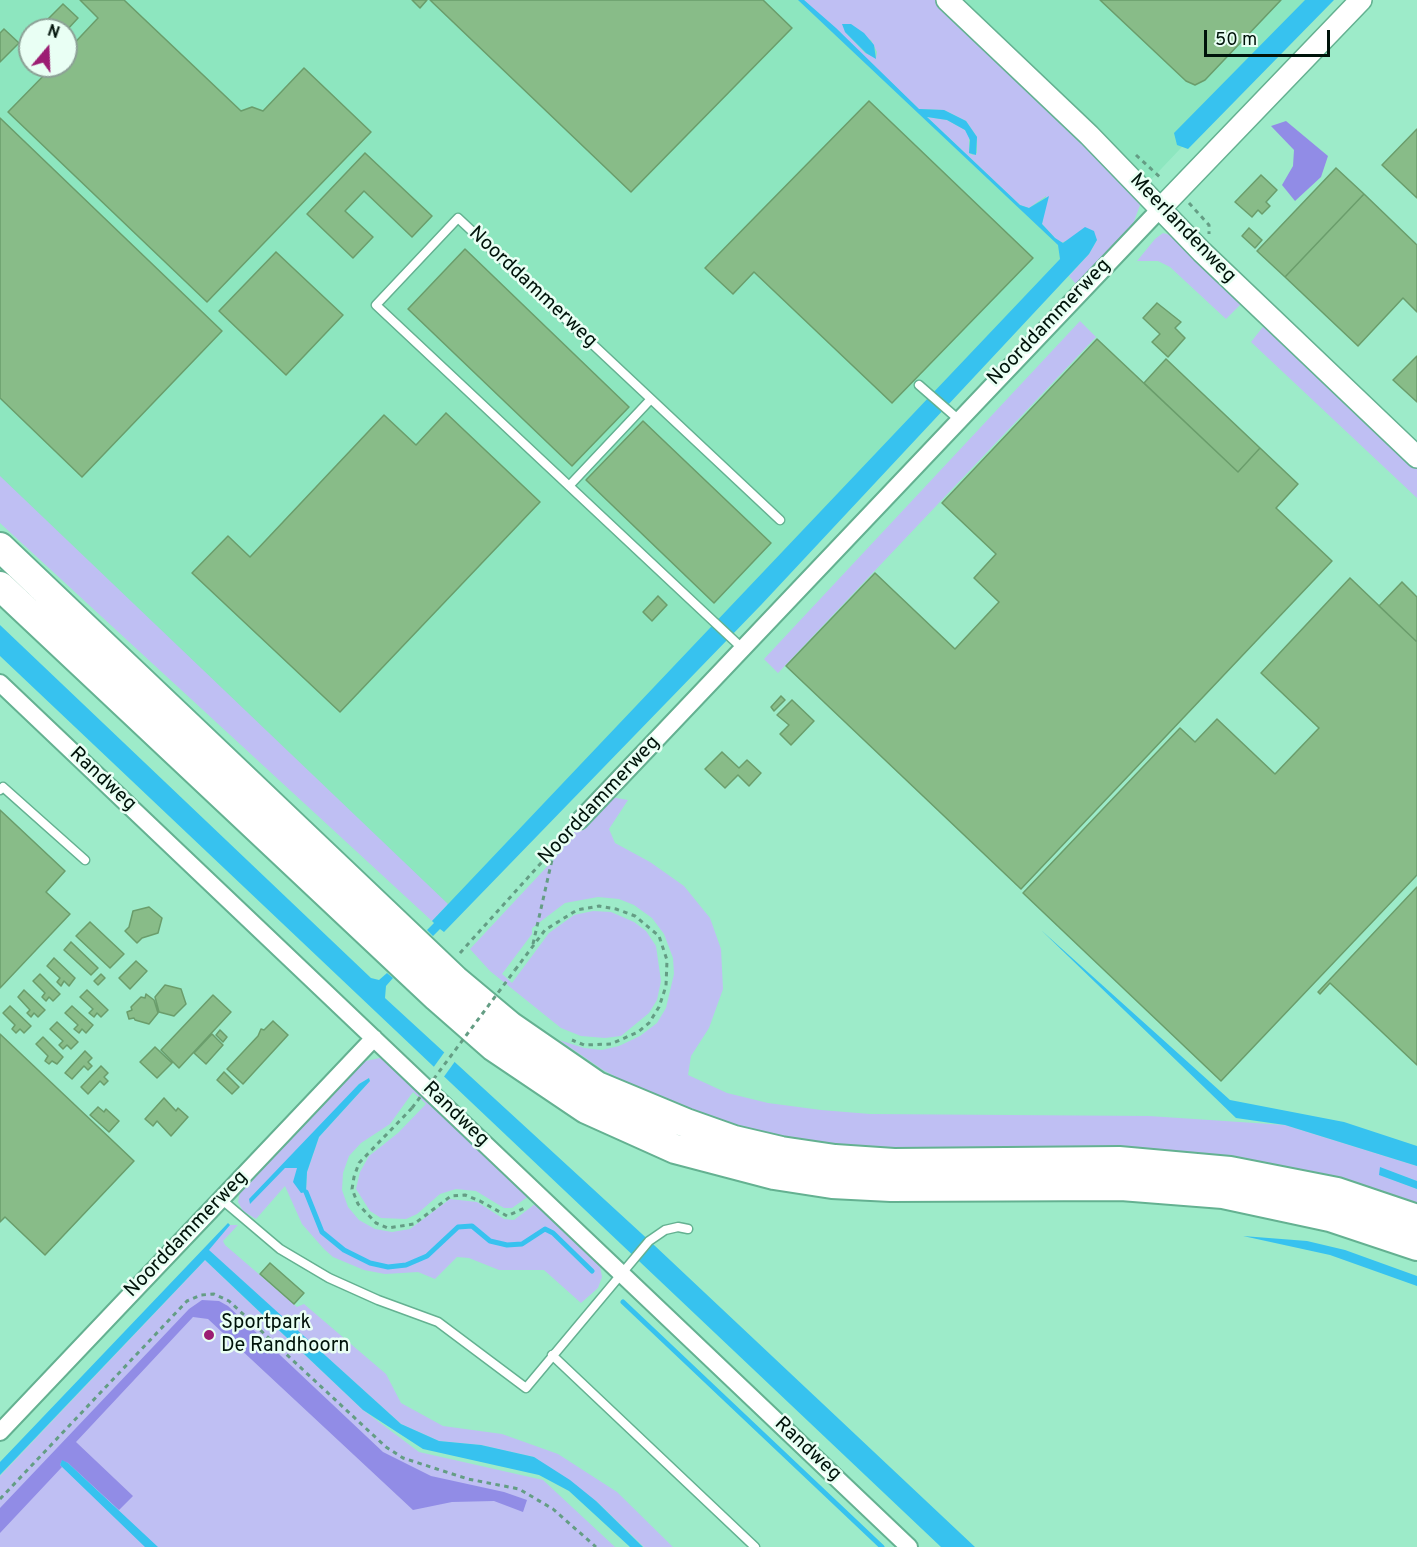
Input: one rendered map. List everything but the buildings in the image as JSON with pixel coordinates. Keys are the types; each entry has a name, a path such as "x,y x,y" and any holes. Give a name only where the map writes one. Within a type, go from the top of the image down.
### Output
{"highway":[{"path":"0,547 455,980 510,1026 597,1086 686,1123 734,1140 780,1151 835,1159 894,1163 1119,1161 1230,1171 1337,1192 1417,1219"},
{"path":"0,586 437,997 494,1047 586,1109 675,1149 774,1175 832,1184 1120,1186 1223,1194 1330,1216 1417,1246"}],"street":[{"name":"Meerlandenweg","path":"947,0 1089,135 1160,209 1417,457"},
{"name":"Noorddammerweg","path":"579,821 955,417 1361,0"},
{"name":"Randweg","path":"0,683 909,1547"},
{"name":"Noorddammerweg","path":"0,1432 374,1038"}],"lane":[{"name":"Noorddammerweg","path":"740,646 376,305 458,218 780,520"},
{"path":"921,387 955,417"},
{"path":"568,486 651,399"},
{"path":"0,790 3,787 85,860"},
{"path":"221,1199 280,1249 329,1278 378,1300 438,1322 526,1388 649,1241 665,1230 678,1227 688,1229"},
{"path":"552,1355 755,1547"}],"path":[{"name":"Noorddammerweg","path":"459,954 579,821"},
{"path":"532,946 554,849"},
{"path":"537,1195 525,1209 507,1216 465,1195 451,1196 414,1224 388,1228 376,1223 358,1204 352,1189 359,1163 412,1108 545,930 577,910 599,906 635,916 659,936 667,960 666,986 659,1007 649,1023 638,1032 611,1044 597,1046"},
{"path":"0,1499 187,1301 201,1295 214,1294 229,1301 395,1452 437,1470 519,1489 553,1509 596,1547"}],"shaded area":[{"path":"0,0 1321,0 456,914 0,478"},
{"path":"798,0 804,0 836,28 919,109 944,110 966,121 977,137 976,155 969,153 970,140 965,130 947,120 927,117 1020,205 1029,208 1049,196 1042,224 1055,238 1063,243 1085,227 1094,231 1097,240 1089,254 761,605 444,932 440,929 433,936 427,930 434,923 432,921 1060,259 1058,245"},
{"path":"804,0 935,0 1130,186 1140,205 1132,227 1076,284 1069,276 1089,254 1097,240 1068,240 1061,243 1042,224 1046,196 1029,208 1020,205 927,117 947,120 965,130 969,135 969,153 973,155 977,153 977,137 966,121 944,110 919,109","holes":["845,32 871,40 877,52 876,58 865,53"]},
{"path":"1305,0 1334,0 1188,149 1177,145 1174,133"},
{"path":"842,24 851,24 864,33 874,45 876,59 866,53 845,32"},
{"path":"1286,121 1328,156 1321,177 1295,201 1282,185 1293,166 1294,150 1271,126"},
{"path":"1163,233 1174,236 1244,301 1226,319 1170,267 1158,261 1137,261"},
{"path":"1080,321 1096,337 778,673 764,659"},
{"path":"1266,323 1417,469 1417,498 1251,342"},
{"path":"0,476 448,904 432,921 0,523"},
{"path":"0,625 371,978 379,980 387,973 393,978 386,986 385,998 654,1245 975,1547 941,1547 0,656"},
{"path":"611,797 628,800 609,829 615,843 650,862 684,886 710,918 721,949 723,989 709,1028 691,1056 688,1075 727,1093 768,1103 821,1110 870,1114 1149,1116 1285,1125 1417,1166 1417,1181 1381,1168 1380,1175 1417,1189 1417,1206 867,1150 780,1137 712,1119 648,1094 603,1070 559,1040 584,1048 602,1050 619,1046 640,1036 657,1023 666,1008 674,974 673,958 664,934 652,918 634,905 619,899 598,897 565,903 532,928 532,934 502,974 512,983 549,933 574,915 593,911 611,912 634,922 646,931 656,946 661,981 657,1000 649,1013 621,1036 605,1038 581,1036 561,1028 490,971 470,949 556,857 582,821"},
{"path":"1041,930 1230,1100 1344,1122 1417,1146 1417,1166 1285,1125 1236,1118"},
{"path":"380,1058 390,1063 529,1196 512,1208 504,1208 476,1191 456,1189 440,1194 417,1214 406,1219 381,1218 370,1211 356,1189 360,1172 369,1156 398,1133 426,1104 413,1092 390,1124 361,1143 349,1156 343,1173 342,1190 348,1207 359,1220 375,1229 392,1232 410,1229 450,1199 477,1202 504,1219 514,1220 535,1204 539,1204 599,1261 602,1277 598,1288 581,1303 544,1270 499,1270 469,1258 457,1257 435,1279 418,1272 385,1274 364,1270 333,1257 324,1249 302,1224 285,1186 256,1219 243,1211 238,1202 241,1187 361,1062","holes":["369,1078 370,1081 319,1137 307,1172 306,1192 297,1168 285,1168 359,1084"]},
{"path":"369,1078 370,1081 319,1137 307,1172 306,1192 301,1193 293,1182 297,1168 285,1168 250,1204 249,1199 359,1084"},
{"path":"1380,1167 1417,1181 1417,1189 1379,1175"},
{"path":"228,1223 230,1225 209,1250 401,1424 439,1441 481,1445 534,1457 570,1480 596,1501 643,1547 630,1547 569,1491 539,1475 423,1449 363,1410 205,1260 0,1475 0,1462"},
{"path":"230,1225 238,1225 223,1241 225,1245 297,1307 304,1304 386,1374 401,1403 443,1426 502,1434 558,1454 617,1492 673,1547 644,1547 596,1501 534,1457 481,1445 439,1441 401,1424 208,1250"},
{"path":"1243,1236 1307,1241 1345,1250 1417,1276 1417,1286 1330,1255"},
{"name":"Sportpark De Randhoorn","path":"205,1260 363,1410 419,1452 543,1480 615,1547 0,1547 0,1476"},
{"path":"202,1300 219,1301 228,1306 383,1452 431,1476 504,1492 527,1500 523,1512 494,1501 452,1502 413,1510 208,1319 193,1317 76,1442 133,1496 119,1510 68,1463 62,1461 60,1465 62,1467 0,1533 0,1508 189,1309"},
{"path":"62,1460 68,1463 158,1547 145,1547 60,1465"}],"pier":[{"path":"446,1050 456,1060 443,1078 433,1068"}],"waterway":[{"path":"306,1192 322,1232 344,1250 370,1263 388,1267 406,1265 427,1256 458,1227 472,1226 490,1241 507,1245 522,1244 545,1229 553,1233 592,1271"},
{"path":"623,1302 882,1547"}],"place":[{"name":"Sportpark De Randhoorn","path":"209,1335"}]}
